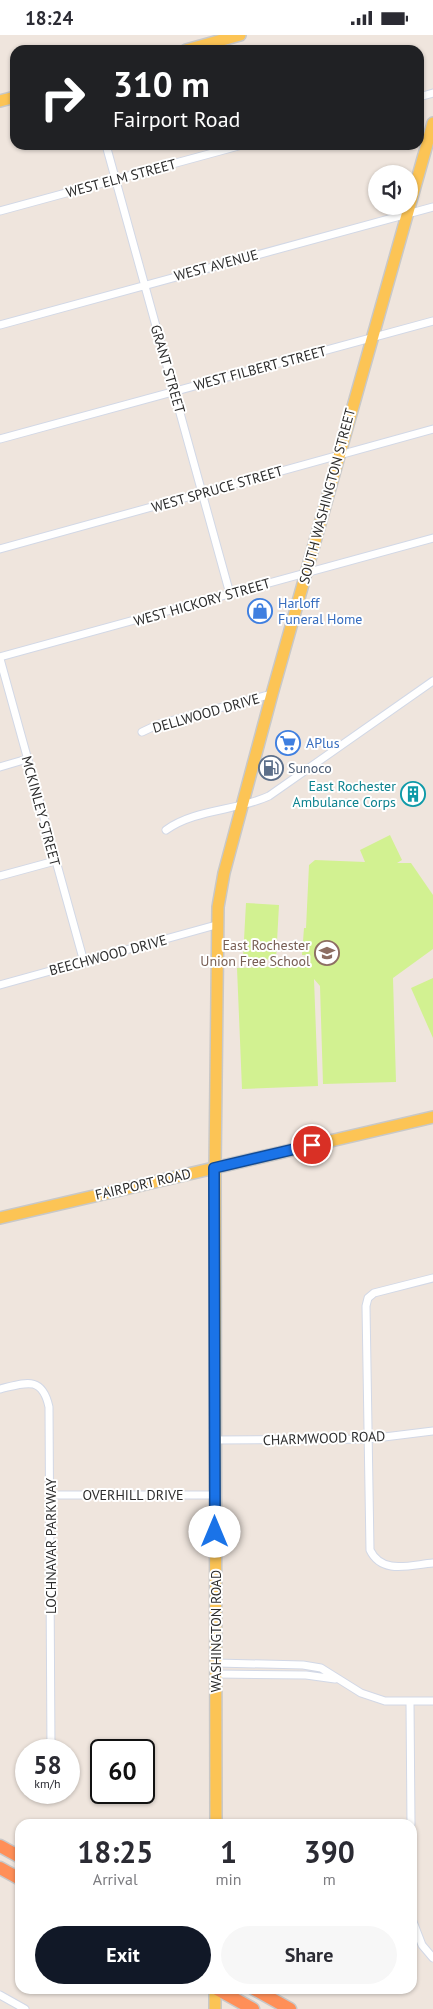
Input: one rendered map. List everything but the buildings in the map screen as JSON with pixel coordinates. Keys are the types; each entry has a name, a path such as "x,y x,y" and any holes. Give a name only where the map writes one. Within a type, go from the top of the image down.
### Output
{"highway":[{"path":"0,1846 15,1854"},
{"path":"0,1868 15,1876"},
{"path":"225,1994 253,2009"},
{"path":"263,1994 290,2009"}],"main road":[{"path":"204,45 240,35"},
{"name":"SOUTH WASHINGTON STREET","path":"418,176 433,123"},
{"name":"SOUTH WASHINGTON STREET","path":"214,1168 216,925 220,889 337,455 407,215"},
{"name":"FAIRPORT ROAD","path":"0,1218 433,1117"},
{"name":"WASHINGTON ROAD","path":"214,1168 216,1819"},
{"path":"215,2009 216,1994"}],"street":[{"name":"GRANT STREET","path":"107,150 230,594"},
{"name":"WEST ELM STREET","path":"0,211 223,150"},
{"name":"WEST AVENUE","path":"418,211 433,207"},
{"name":"WEST AVENUE","path":"0,325 403,215"},
{"name":"WEST FILBERT STREET","path":"0,439 433,321"},
{"name":"WEST SPRUCE STREET","path":"0,549 433,429"},
{"name":"WEST HICKORY STREET","path":"0,658 433,538"},
{"name":"MCKINLEY STREET","path":"0,658 84,962"},
{"path":"166,830 178,821 242,804 257,802 270,796 433,681"},
{"name":"DELLWOOD DRIVE","path":"142,732 159,724 272,694"},
{"path":"0,767 27,759"},
{"path":"0,876 55,861"},
{"name":"BEECHWOOD DRIVE","path":"0,985 216,925"},
{"path":"433,1278 374,1293 368,1298 369,1543 377,1562 390,1567 433,1563"},
{"name":"LOCHNAVAR PARKWAY","path":"0,1389 32,1383 44,1392 49,1407 51,1739"},
{"name":"CHARMWOOD ROAD","path":"215,1440 368,1439 433,1431"},
{"name":"OVERHILL DRIVE","path":"51,1495 215,1495"},
{"path":"216,1669 303,1665 320,1668 370,1697 385,1701 433,1701"},
{"path":"216,1669 306,1675 342,1680"},
{"path":"410,1702 411,1819"},
{"path":"417,1932 420,1940 433,1958"},
{"path":"0,1995 25,2009"}],"green space":[{"path":"390,835 402,860 397,863 411,863 433,895 433,949 393,978 396,1082 323,1084 320,986 314,979 318,1086 242,1089 237,968 304,965 305,955 302,955 304,928 306,928 309,865 315,860 365,862 360,850"},
{"path":"246,903 279,905 276,960 243,958"},
{"path":"433,978 433,1038 411,988"}],"place":[{"name":"Harloff Funeral Home","path":"260,611"},
{"name":"APlus","path":"288,743"},
{"name":"Sunoco","path":"271,768"},
{"name":"East Rochester Ambulance Corps","path":"413,794"},
{"name":"East Rochester Union Free School","path":"327,953"}],"route":[{"path":"215,1532 214,1168 312,1145"}]}
